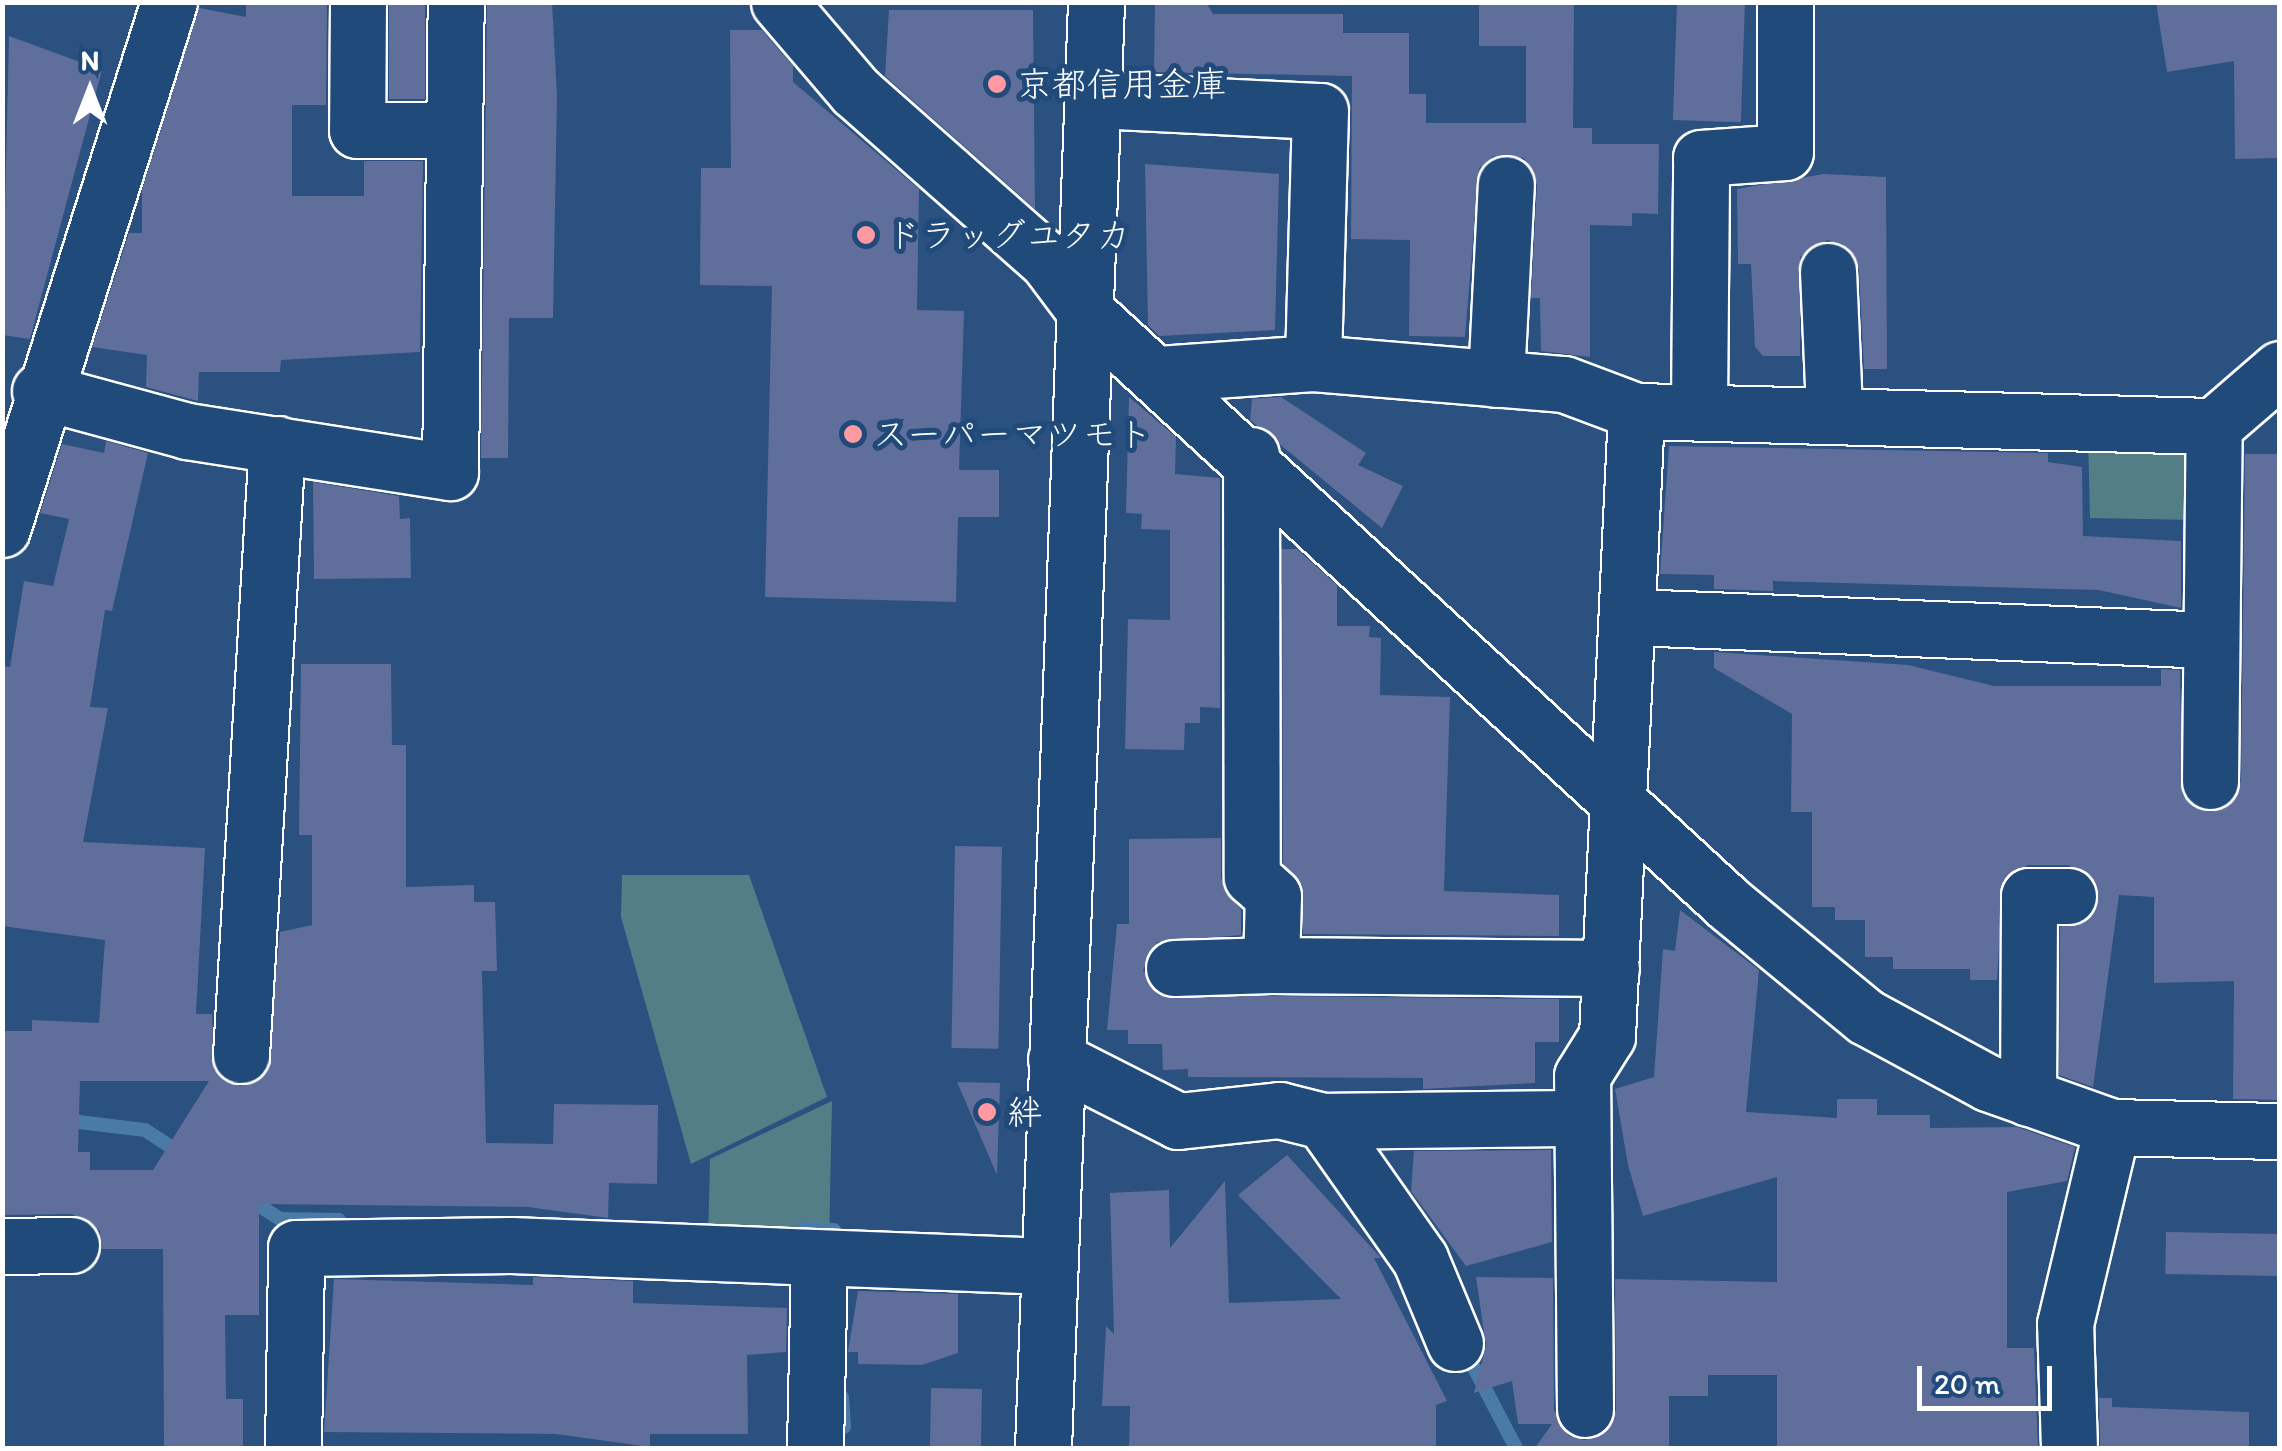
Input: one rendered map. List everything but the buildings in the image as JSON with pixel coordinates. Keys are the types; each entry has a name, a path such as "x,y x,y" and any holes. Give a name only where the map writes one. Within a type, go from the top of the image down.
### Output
{"street":[{"path":"2,529 40,391 169,2"},
{"path":"358,2 358,130 454,130"},
{"path":"40,391 187,432 450,472 456,2"},
{"path":"779,2 855,91 1048,262 1084,310 1251,455 1622,798 1730,905 1866,1016 2028,1098 2112,1126 2280,1131"},
{"path":"1043,1448 1096,2"},
{"path":"1699,408 1701,158 1785,152 1785,2"},
{"path":"1093,100 1320,111 1314,363"},
{"path":"1496,379 1506,184"},
{"path":"1828,271 1834,409"},
{"path":"1159,374 1314,363 1564,384 1636,411 1834,409 2214,426 2280,369"},
{"path":"1585,1409 1582,1076 1608,1036 1632,617 1636,411"},
{"path":"2210,781 2214,426"},
{"path":"241,1055 277,444"},
{"path":"1251,455 1252,877 1273,896 1271,966"},
{"path":"1632,617 2211,640"},
{"path":"2028,1098 2029,896 2068,896"},
{"path":"1174,968 1611,968"},
{"path":"1056,1059 1178,1120 1279,1110 1323,1121 1582,1118"},
{"path":"1323,1121 1420,1260 1455,1342"},
{"path":"2070,1448 2065,1324 2112,1126"},
{"path":"2,1246 71,1244"},
{"path":"293,1448 296,1248 1049,1266"},
{"path":"815,1448 819,1259"}],"green space":[{"path":"2088,437 2181,442 2198,458 2197,520 2090,518"},
{"path":"622,875 749,875 827,1097 691,1164 621,917"},
{"path":"832,1101 829,1245 708,1241 710,1159"}],"waterway":[{"path":"63,1120 145,1130 183,1155"},
{"path":"243,1195 280,1219 339,1220"},
{"path":"803,1229 834,1230"},
{"path":"1470,1360 1516,1448"},
{"path":"842,1397 844,1427"}],"place":[{"name":"京都信用金庫","path":"997,84"},
{"name":"ドラッグユタカ","path":"866,235"},
{"name":"スーパーマツモト","path":"853,434"},
{"name":"絆","path":"987,1112"}]}
